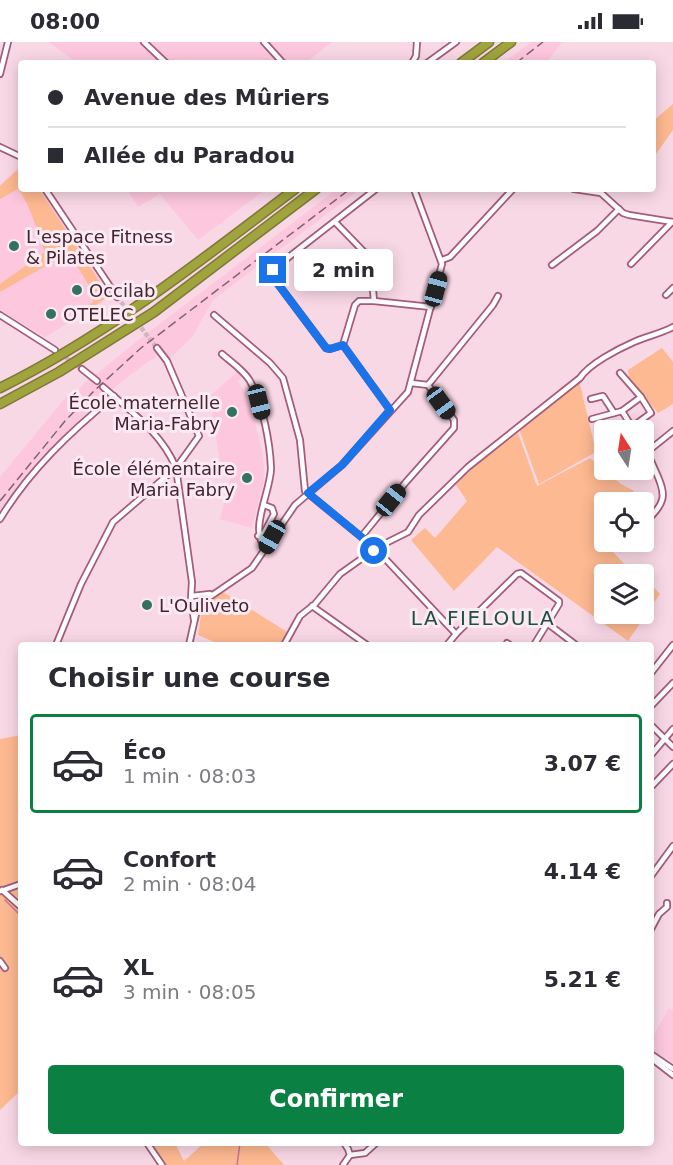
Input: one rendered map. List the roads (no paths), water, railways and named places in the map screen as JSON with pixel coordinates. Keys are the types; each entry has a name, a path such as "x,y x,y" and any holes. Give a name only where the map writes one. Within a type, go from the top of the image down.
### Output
{"highway":[{"path":"465,60 489,42"},
{"path":"487,60 511,42"},
{"path":"0,388 54,360 147,301 291,192"},
{"path":"0,404 67,367 154,312 312,192"}],"street":[{"path":"0,74 8,42"},
{"path":"144,42 163,60"},
{"path":"264,42 280,60"},
{"path":"432,60 456,42"},
{"path":"414,60 416,56 415,43"},
{"path":"0,147 18,156"},
{"path":"47,192 117,297"},
{"path":"343,345 326,348 275,280 273,274 276,267 372,192"},
{"path":"190,642 200,604 252,568 287,514 342,465 408,392 442,268 442,260 415,192"},
{"path":"442,260 450,257 510,192"},
{"path":"594,192 601,193 629,215 672,222"},
{"path":"552,265 597,231 619,209"},
{"path":"335,222 370,258 374,301"},
{"path":"631,264 672,222"},
{"path":"666,295 673,288"},
{"path":"428,385 498,296"},
{"path":"343,345 357,303 361,301 431,307"},
{"path":"0,315 55,350"},
{"path":"214,315 270,363 283,378 300,440 304,487 308,493 376,549 456,634"},
{"path":"286,642 300,616 340,574 376,549 408,532 419,515 468,467 580,378 585,370 634,342 658,335 673,327"},
{"path":"343,345 390,410"},
{"path":"57,642 81,584 113,522 176,468 199,436 167,361 157,348"},
{"path":"222,354 250,380 259,402 270,457 271,474 258,536 266,548"},
{"path":"82,369 97,381"},
{"path":"620,373 641,397 651,413 643,420"},
{"path":"362,536 406,482 454,429 454,420 428,385 411,382"},
{"path":"103,387 153,431 168,451 176,468 192,582 200,604"},
{"path":"0,519 15,494 38,466 91,414 114,396"},
{"path":"591,399 604,397 614,413"},
{"path":"592,419 622,411 641,397"},
{"path":"622,411 627,420"},
{"path":"654,445 673,431"},
{"path":"654,471 664,494 654,513"},
{"path":"258,536 264,533 274,514 272,508 264,505"},
{"path":"449,642 517,574 521,573 559,601 536,642"},
{"path":"196,595 212,594"},
{"path":"194,620 192,603 196,595"},
{"path":"192,603 200,604"},
{"path":"312,606 363,642"},
{"path":"547,623 572,642"},
{"path":"654,669 673,645"},
{"path":"654,703 673,682"},
{"path":"654,728 673,747"},
{"path":"654,750 673,729"},
{"path":"654,784 673,764"},
{"path":"654,872 673,846"},
{"path":"1,890 18,885"},
{"path":"1,890 18,904"},
{"path":"654,923 667,903"},
{"path":"0,961 5,969"},
{"path":"654,1058 673,1069"},
{"path":"654,1059 673,1075"},
{"path":"149,1146 162,1165"},
{"path":"346,1146 350,1155"},
{"path":"343,1165 350,1155 365,1153 373,1146"}],"waterway":[{"path":"5,900 18,913"},
{"path":"237,1165 240,1146"}],"tunnel":[{"path":"117,297 157,348"},
{"path":"55,350 82,369"}],"railway":[{"path":"520,60 543,42"},
{"path":"0,501 65,421 141,348 346,192"}],"place":[{"name":"L'espace Fitness & Pilates","path":"14,246"},
{"name":"Occilab","path":"77,290"},
{"name":"OTELEC","path":"51,314"},
{"name":"École maternelle Maria-Fabry","path":"232,412"},
{"name":"École élémentaire Maria Fabry","path":"247,478"},
{"name":"L'Ouliveto","path":"147,605"}],"district":[{"name":"LA FIELOULA","path":"483,618"}]}
